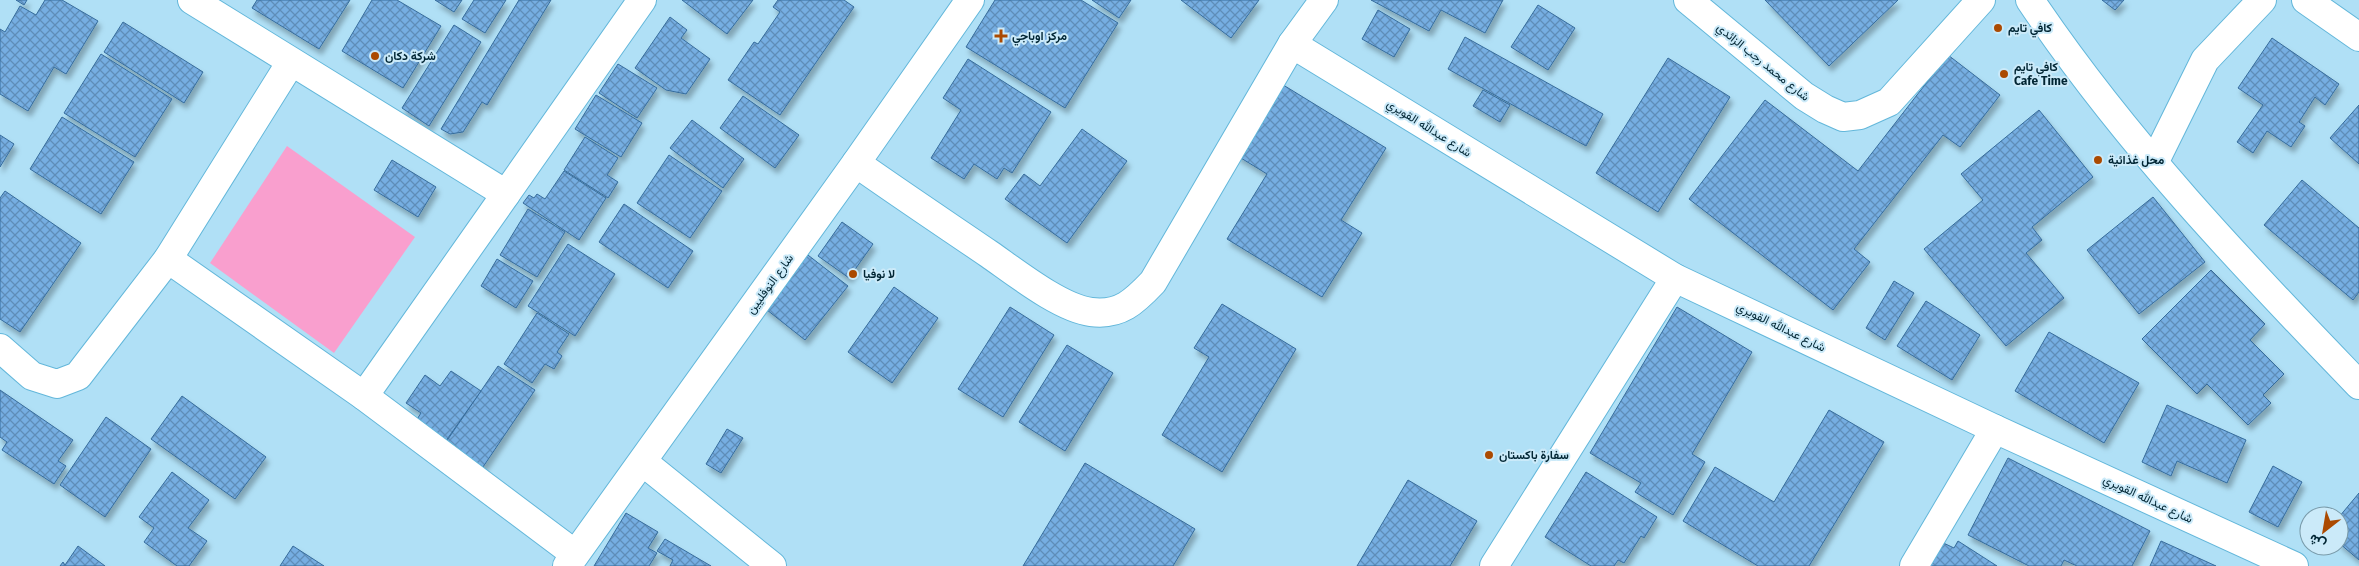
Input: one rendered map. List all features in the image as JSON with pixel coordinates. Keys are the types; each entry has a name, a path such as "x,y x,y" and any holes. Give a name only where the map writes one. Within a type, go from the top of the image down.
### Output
{"street":[{"path":"192,0 506,194"},
{"path":"364,396 642,0"},
{"name":"شارع النوفليين","path":"571,560 643,462 970,0"},
{"path":"856,163 1025,279 1069,306 1091,312 1112,312 1135,302 1153,282 1292,44 1324,0"},
{"name":"شارع محمد رجب الزائدي","path":"1688,0 1804,96 1824,109 1843,116 1860,115 1889,102 1981,0"},
{"path":"2030,0 2071,61 2216,234 2359,386"},
{"path":"2154,161 2205,60 2262,0"},
{"path":"2306,0 2359,37"},
{"name":"شارع عبدالله القويري","path":"1292,44 1675,278 1995,429 2294,566"},
{"path":"0,348 32,376 57,384 78,376 168,259 291,62"},
{"path":"168,259 364,396 571,560"},
{"path":"1494,566 1675,278"},
{"path":"1914,566 1995,429"},
{"path":"643,462 772,566"}],"shaded area":[{"path":"287,146 415,237 334,353 210,263"}],"building":[{"path":"16,0 27,0 24,5"},
{"path":"45,0 62,0 98,21 66,74 54,67 28,111 0,94 0,29 5,32 20,6 36,15"},
{"path":"257,0 350,0 319,49 252,8"},
{"path":"372,0 397,0 441,26 403,88 342,51"},
{"path":"435,0 462,0 454,12"},
{"path":"474,0 506,0 485,33 462,19"},
{"path":"519,0 551,0 487,105 482,102 463,132 450,134 441,129"},
{"path":"682,0 753,0 727,34"},
{"path":"778,0 844,0 854,7 780,115 728,80 754,42 758,44 780,12 773,7"},
{"path":"995,0 1081,0 1118,23 1065,108 966,47"},
{"path":"1092,0 1131,0 1119,18"},
{"path":"1181,0 1259,0 1231,38"},
{"path":"1371,0 1503,0 1485,33 1441,10 1429,31"},
{"path":"1765,0 1898,0 1829,66"},
{"path":"2102,0 2124,0 2115,10"},
{"path":"1538,5 1575,28 1548,70 1511,47"},
{"path":"1378,10 1410,29 1394,57 1362,39"},
{"path":"670,17 687,30 681,38 710,59 686,94 666,90 635,68"},
{"path":"123,22 203,72 184,103 104,52"},
{"path":"454,25 481,42 429,126 402,108"},
{"path":"1465,37 1603,114 1586,146 1448,69"},
{"path":"2272,38 2339,84 2325,105 2315,97 2299,122 2305,126 2291,147 2267,131 2253,153 2237,142 2263,105 2238,88"},
{"path":"101,54 172,99 135,157 64,113"},
{"path":"1948,55 2000,95 1960,147 1943,135 1854,249 1870,262 1833,310 1689,199 1765,100 1858,171"},
{"path":"1668,58 1730,97 1658,212 1596,173"},
{"path":"968,59 1051,112 1012,173 1004,168 997,179 974,164 964,179 931,158 961,110 943,98"},
{"path":"618,64 657,88 637,118 599,93"},
{"path":"1280,83 1386,148 1341,220 1362,233 1322,297 1227,239 1267,174 1236,155"},
{"path":"1483,90 1510,105 1500,122 1473,106"},
{"path":"596,95 642,123 621,157 575,129"},
{"path":"743,96 799,135 775,168 720,128"},
{"path":"2359,105 2359,164 2330,138"},
{"path":"2039,110 2093,177 2032,227 2042,240 2026,253 2064,298 2006,346 1924,249 1983,200 1961,174"},
{"path":"62,117 134,162 101,214 30,169"},
{"path":"692,120 744,159 723,188 670,148"},
{"path":"1082,129 1127,161 1067,243 1005,199 1024,174 1040,186"},
{"path":"0,135 14,144 0,167"},
{"path":"585,137 618,158 607,175 618,182 608,198 564,170"},
{"path":"669,155 722,191 690,238 637,203"},
{"path":"392,160 436,187 418,217 374,190"},
{"path":"564,171 606,198 579,240 523,203 529,195 534,198 537,194 545,199"},
{"path":"2302,180 2359,228 2359,292 2353,300 2264,225"},
{"path":"5,191 81,243 20,332 0,319 0,198"},
{"path":"2153,197 2205,262 2139,314 2087,250"},
{"path":"624,204 693,251 668,288 599,242"},
{"path":"528,209 565,232 537,277 500,255"},
{"path":"842,222 873,244 849,278 818,256"},
{"path":"568,244 615,274 575,336 528,306"},
{"path":"804,252 848,286 805,340 762,306"},
{"path":"497,259 533,281 516,308 481,286"},
{"path":"2211,270 2265,324 2250,340 2284,374 2263,395 2271,403 2248,425 2207,384 2197,394 2142,339"},
{"path":"1894,281 1914,293 1885,340 1866,328"},
{"path":"894,287 938,318 892,383 848,352"},
{"path":"1926,301 1980,335 1952,380 1897,346"},
{"path":"1222,304 1296,349 1222,472 1162,435 1209,357 1194,348"},
{"path":"1010,307 1054,335 1003,417 958,389"},
{"path":"1677,307 1752,352 1692,454 1705,462 1673,515 1635,492 1641,483 1590,453"},
{"path":"537,313 569,334 557,352 562,356 554,369 545,364 532,383 504,364"},
{"path":"2049,332 2139,383 2104,443 2015,391"},
{"path":"1067,345 1113,373 1065,451 1019,422"},
{"path":"498,366 535,390 483,467 446,442"},
{"path":"451,371 481,391 443,445 414,424 421,413 406,403 425,375 440,386"},
{"path":"0,390 73,440 58,461 66,466 54,484 2,450 7,442 0,437"},
{"path":"182,396 266,457 235,499 151,439"},
{"path":"2167,405 2246,440 2227,483 2177,461 2171,476 2142,462"},
{"path":"1829,410 1884,442 1809,566 1758,566 1683,521 1715,467 1774,502"},
{"path":"106,417 151,449 105,517 60,485"},
{"path":"727,429 743,438 721,473 706,464"},
{"path":"2008,458 2150,531 2132,566 2077,566 2064,560 2061,566 2029,566 1968,535"},
{"path":"1085,463 1195,529 1173,566 1023,566"},
{"path":"2273,466 2302,482 2278,527 2249,512"},
{"path":"172,472 209,500 188,528 207,541 189,566 177,566 144,542 154,528 139,517"},
{"path":"1586,472 1657,517 1644,538 1641,536 1624,563 1618,560 1614,566 1591,566 1545,537"},
{"path":"1408,480 1477,521 1450,566 1357,566"},
{"path":"2359,493 2359,560 2349,552 2348,506"},
{"path":"626,513 658,532 648,548 657,553 649,566 594,566"},
{"path":"665,539 711,566 670,566 673,560 657,551"},
{"path":"1937,540 1954,548 1958,541 1997,566 1920,566"},
{"path":"2161,541 2216,566 2150,566"},
{"path":"78,546 105,566 60,566 63,562 65,565"},
{"path":"293,546 324,566 280,566"}],"place":[{"name":"كافي تايم","path":"1998,28"},
{"name":"مركز اوباجي","path":"1001,36"},
{"name":"شركة دكان","path":"375,56"},
{"name":"كافي تايم Cafe Time","path":"2004,74"},
{"name":"محل غذائية","path":"2098,160"},
{"name":"لا نوفيا","path":"853,274"},
{"name":"سفارة باكستان","path":"1489,455"}]}
